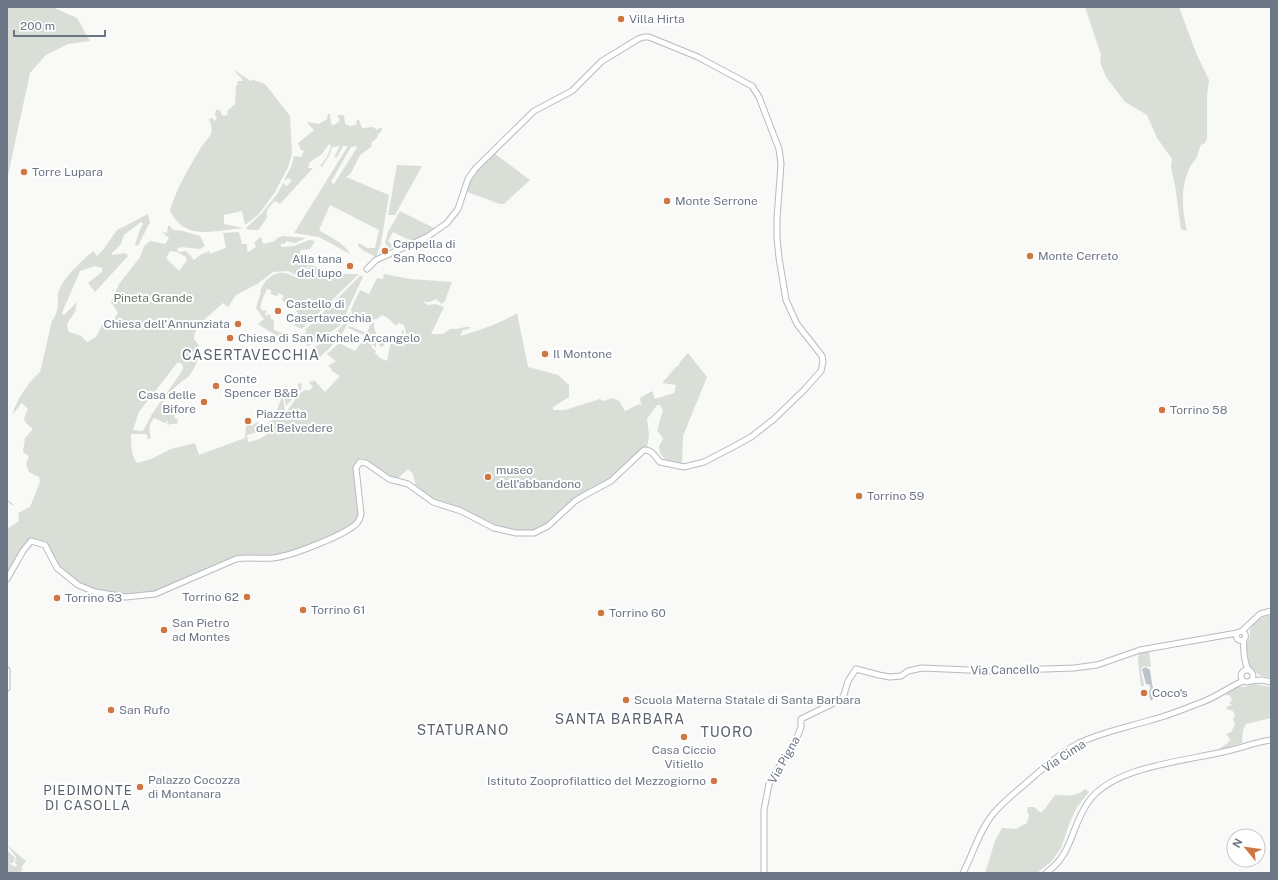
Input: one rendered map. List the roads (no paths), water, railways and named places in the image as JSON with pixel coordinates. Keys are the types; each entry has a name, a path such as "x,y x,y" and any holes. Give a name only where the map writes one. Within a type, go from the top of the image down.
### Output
{"street":[{"path":"7,578 23,551 31,541 45,545 57,568 78,585 95,592 126,597 155,594 236,559 273,558 289,554 328,540 356,524 360,520 361,514 356,468 360,462 366,463 389,479 408,484 433,502 461,511 494,528 516,533 534,533 548,526 575,501 585,494 611,481 644,450 652,452 660,462 684,467 704,462 751,437 774,419 804,390 823,367 822,356 797,324 786,300 777,237 781,164 779,149 759,97 752,86 698,57 650,37 638,39 616,52 602,62 572,91 534,111 475,169 468,179 458,209 447,223 427,237 376,260 367,269"},
{"path":"1245,674 1245,660 1241,636 1248,625 1260,614 1271,611"},
{"name":"Via Cancello","path":"801,719 840,700 844,695 848,681 856,669 879,675 901,676 908,671 922,668 992,671 1074,668 1097,665 1140,650 1230,633 1241,636"},
{"path":"7,670 7,688"},
{"name":"Via Cima","path":"1245,674 1247,682 1262,680"},
{"name":"Via Cima","path":"1245,674 1271,682"},
{"name":"Via Cima","path":"962,873 971,857 980,835 992,815 1006,800 1044,767 1062,754 1080,743 1113,730 1153,720 1199,704 1218,695 1245,674"},
{"name":"Via Pigna","path":"764,873 764,810 769,784 798,735 801,727 801,719"},
{"path":"1046,873 1057,865 1068,848 1079,818 1090,800 1106,785 1120,778 1161,765 1271,740"}],"waterway":[{"path":"7,500 13,505"}],"place":[{"name":"Villa Hirta","path":"621,19"},
{"name":"Torre Lupara","path":"24,172"},
{"name":"Monte Serrone","path":"667,201"},
{"name":"Cappella di San Rocco","path":"385,251"},
{"name":"Monte Cerreto","path":"1030,256"},
{"name":"Alla tana del lupo","path":"350,266"},
{"name":"Castello di Casertavecchia","path":"278,311"},
{"name":"Chiesa dell'Annunziata","path":"238,324"},
{"name":"Chiesa di San Michele Arcangelo","path":"230,338"},
{"name":"Il Montone","path":"545,354"},
{"name":"Conte Spencer B&B","path":"216,386"},
{"name":"Casa delle Bifore","path":"204,402"},
{"name":"Torrino 58","path":"1162,410"},
{"name":"Piazzetta del Belvedere","path":"248,421"},
{"name":"museo dell'abbandono","path":"488,477"},
{"name":"Torrino 59","path":"859,496"},
{"name":"Torrino 62","path":"247,597"},
{"name":"Torrino 63","path":"57,598"},
{"name":"Torrino 61","path":"303,610"},
{"name":"Torrino 60","path":"601,613"},
{"name":"San Pietro ad Montes","path":"164,630"},
{"name":"Coco's","path":"1144,693"},
{"name":"Scuola Materna Statale di Santa Barbara","path":"626,700"},
{"name":"San Rufo","path":"111,710"},
{"name":"Casa Ciccio Vitiello","path":"684,737"},
{"name":"Istituto Zooprofilattico del Mezzogiorno","path":"714,781"},
{"name":"Palazzo Cocozza di Montanara","path":"140,787"}],"district":[{"name":"CASERTAVECCHIA","path":"251,355"},
{"name":"SANTA BARBARA","path":"620,719"},
{"name":"STATURANO","path":"463,730"},
{"name":"TUORO","path":"727,732"},
{"name":"PIEDIMONTE DI CASOLLA","path":"88,798"}],"park label":[{"name":"Pineta Grande","path":"153,298"}]}
